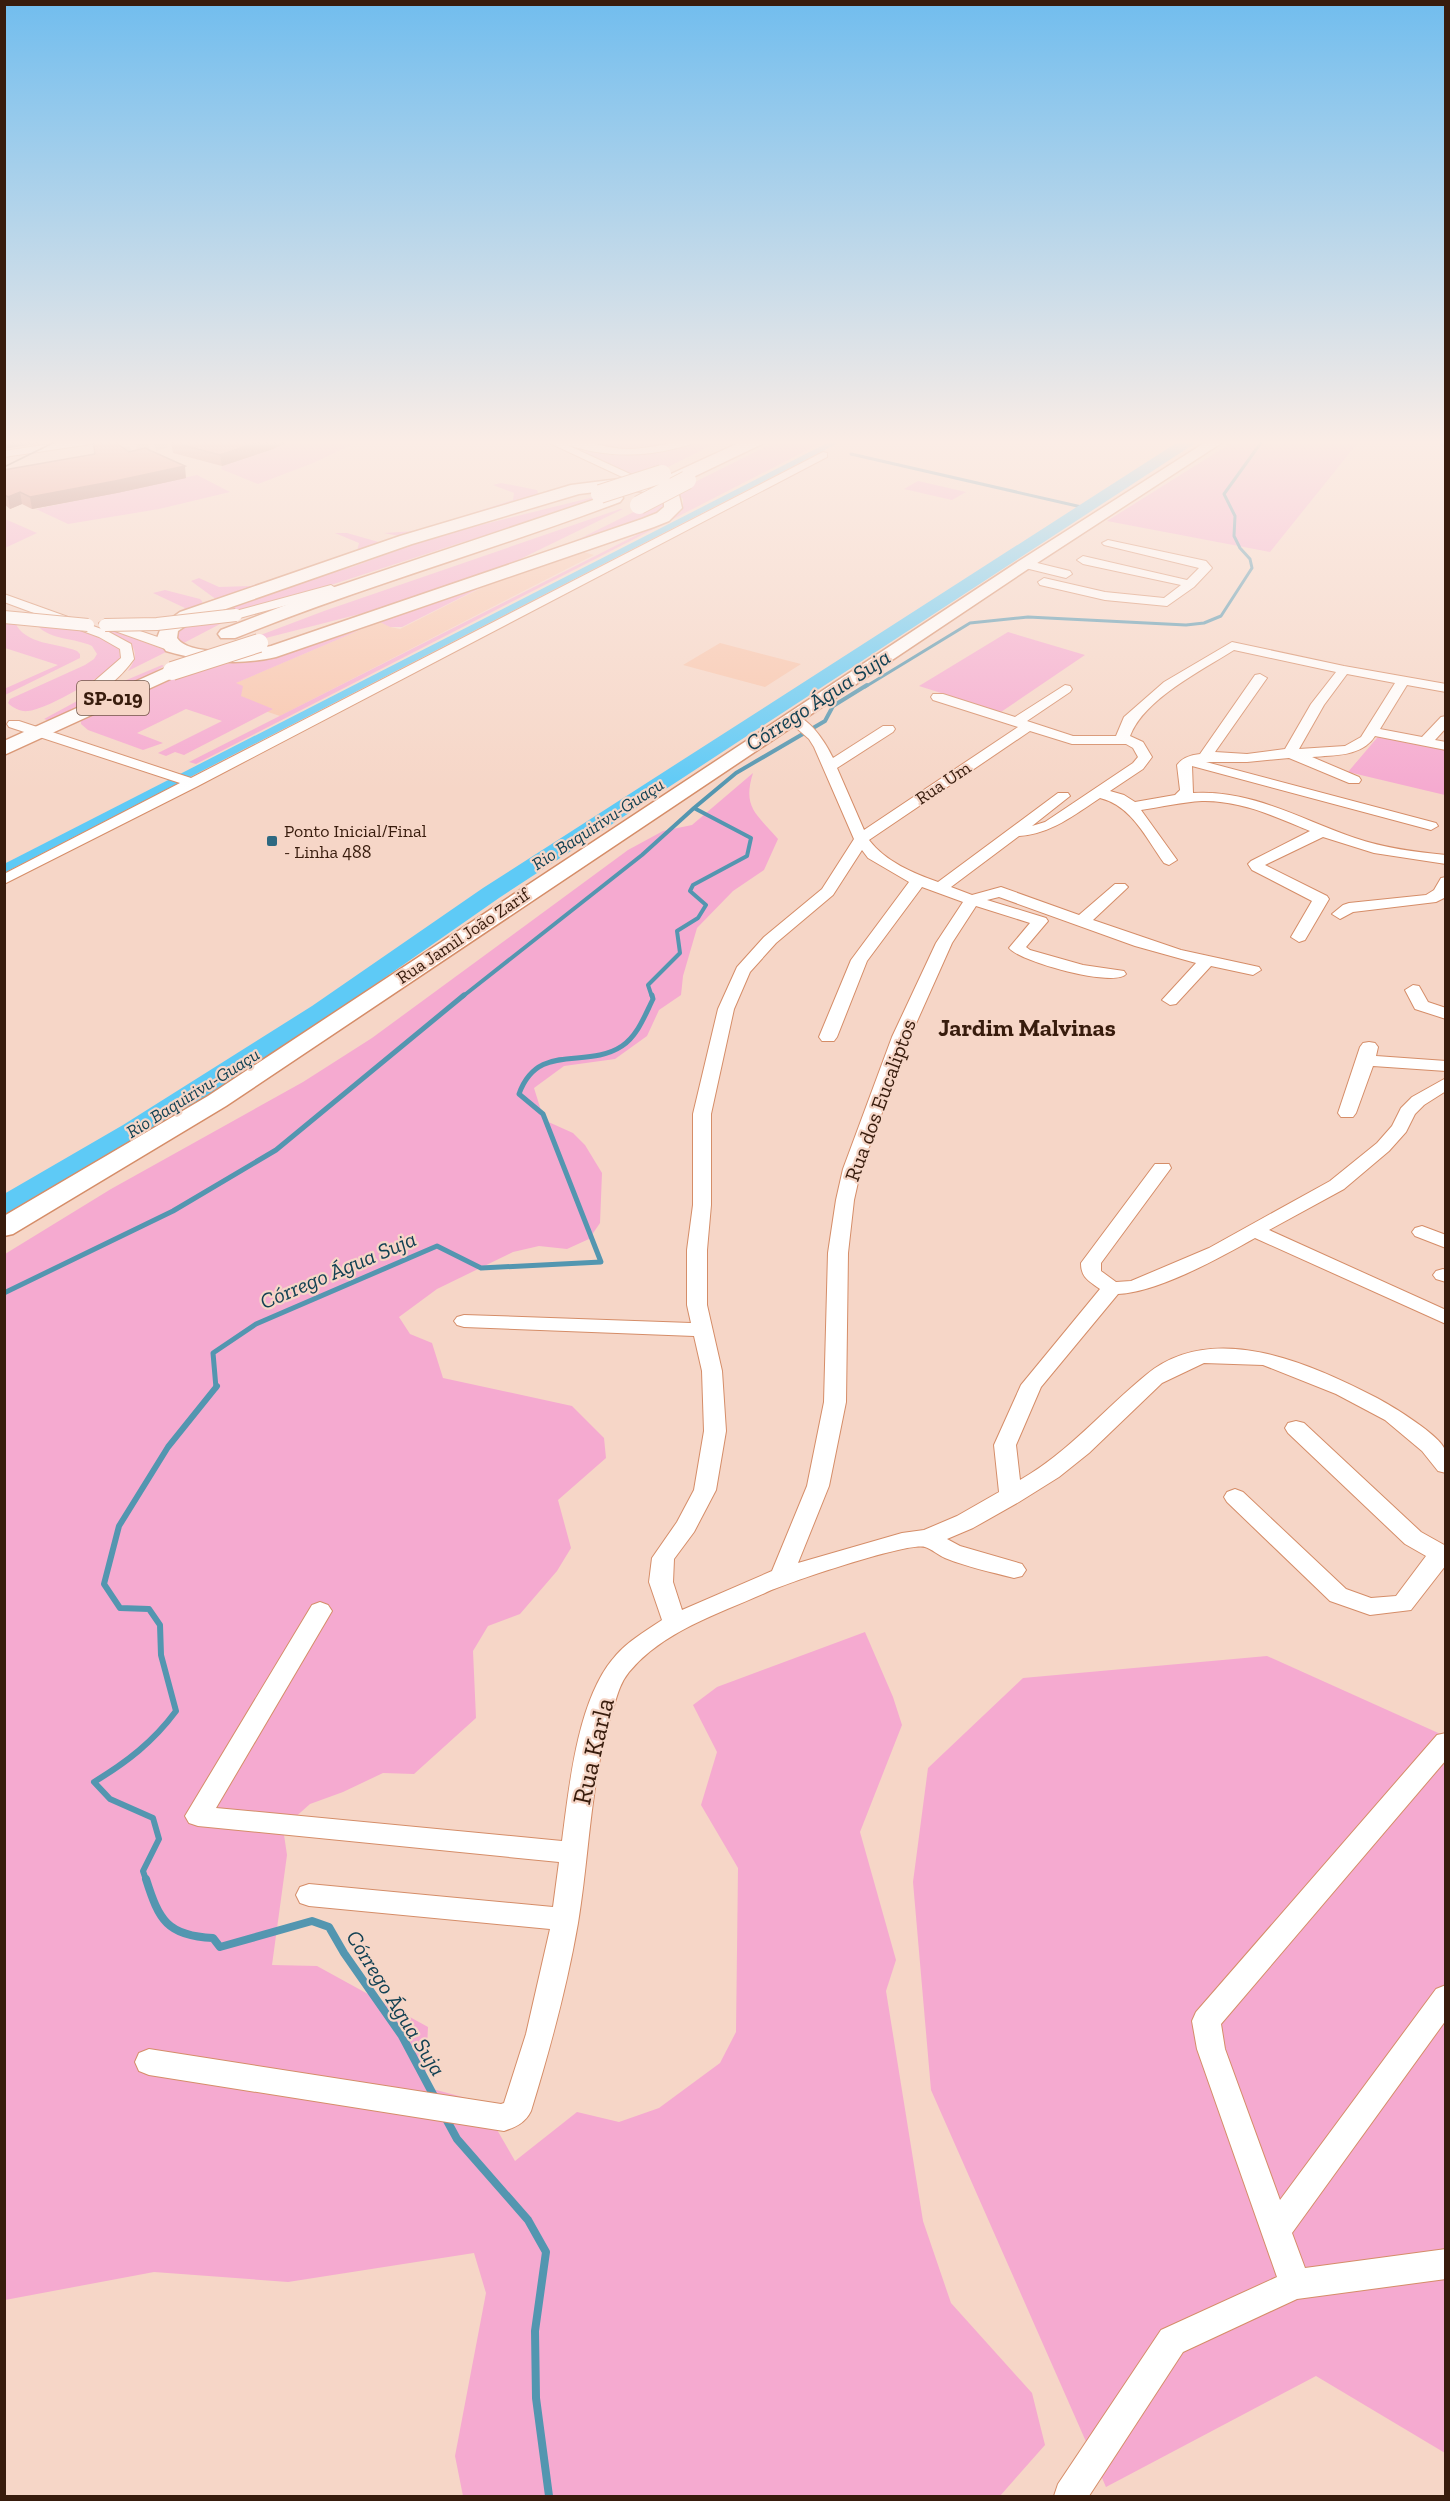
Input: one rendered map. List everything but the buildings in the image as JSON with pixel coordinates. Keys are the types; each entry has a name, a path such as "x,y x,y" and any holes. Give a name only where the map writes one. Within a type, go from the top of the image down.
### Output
{"main road":[{"path":"358,557 187,616 169,629 167,638 173,647 219,658 265,654 552,557"},
{"name":"SP-019","path":"28,725 172,671 242,638 297,607 447,557"},
{"name":"SP-019","path":"4,749 28,725 96,687 152,664 242,638 463,557"},
{"path":"242,638 470,586 520,557"},
{"name":"Rua Jamil João Zarif","path":"4,1228 237,1088 803,727 1036,557"}],"street":[{"path":"4,617 88,625 167,623 236,615 310,596 429,557"},
{"path":"4,880 188,776 622,557"},
{"path":"1025,564 1069,574 1088,557"},
{"path":"1044,582 1115,598 1167,602 1206,568 1202,564 1169,557"},
{"path":"1083,560 1190,584"},
{"path":"1108,583 1174,598"},
{"path":"4,596 114,626 173,647"},
{"path":"4,596 104,634 126,647 128,659 96,687"},
{"path":"4,609 88,625"},
{"path":"1122,739 1129,720 1169,685 1226,648 1233,646 1344,670 1446,688"},
{"path":"1288,754 1318,704 1344,670"},
{"path":"1204,758 1260,678"},
{"path":"1179,800 1187,791 1183,769 1188,761 1204,758 1248,758 1276,753 1348,750 1365,740 1403,680"},
{"name":"Rua Um","path":"861,839 1021,725 1065,689"},
{"path":"938,697 1072,740 1122,739 1138,745 1144,757 1138,766 1050,825 1032,831 1015,832"},
{"path":"1425,742 1446,720"},
{"path":"28,725 188,776"},
{"path":"803,727 830,765 861,839 873,855 919,880 972,900 1040,921 1017,948 1024,953 1082,970 1118,974"},
{"path":"830,765 888,729"},
{"path":"1371,731 1446,746"},
{"path":"1288,754 1354,780"},
{"path":"1188,761 1431,826"},
{"path":"1099,793 1119,798 1132,807 1169,860"},
{"path":"940,888 1063,796"},
{"path":"1132,807 1209,797 1242,802 1369,847 1446,860"},
{"path":"1299,937 1321,899 1257,867 1256,864 1323,831"},
{"path":"675,1623 661,1582 663,1558 686,1526 705,1490 715,1431 712,1371 697,1305 697,1250 702,1205 702,1114 726,1009 743,969 770,940 828,892 861,839"},
{"path":"828,1037 858,960 919,880"},
{"path":"1340,914 1349,908 1430,899 1441,893 1446,881"},
{"path":"1082,922 1120,887"},
{"path":"972,900 1001,891 1141,943 1206,961 1253,970"},
{"name":"Rua dos Eucaliptos","path":"781,1576 818,1486 835,1402 838,1253 852,1169 901,1037 944,944 972,900"},
{"path":"1170,1000 1206,961"},
{"path":"1413,990 1421,1005 1446,1014"},
{"path":"1347,1113 1367,1053 1407,1065 1446,1066"},
{"path":"1162,1168 1091,1263 1091,1273 1112,1288 1134,1287 1216,1252 1337,1185 1383,1147 1400,1128 1407,1112 1418,1101 1446,1083"},
{"path":"1254,1230 1446,1318"},
{"path":"1422,1232 1446,1242"},
{"path":"1011,1497 1005,1445 1031,1385 1112,1288"},
{"path":"464,1321 702,1330"},
{"name":"Rua Karla","path":"149,2062 504,2118 516,2110 540,2034 565,1919 584,1773 596,1722 610,1681 621,1665 642,1645 675,1623 781,1576 902,1541 927,1538 965,1522 1051,1472 1081,1449 1155,1378 1181,1364 1202,1356 1265,1358 1304,1372 1393,1415 1430,1446 1446,1466"},
{"path":"1235,1497 1338,1595 1370,1607 1403,1604 1442,1555 1413,1539 1296,1428"},
{"path":"927,1538 952,1552 1014,1570"},
{"path":"320,1611 198,1816 574,1853"},
{"path":"1295,2284 1211,2049 1206,2021 1446,1742"},
{"path":"309,1895 565,1919"},
{"path":"1276,2230 1446,1997"},
{"path":"1070,2496 1172,2341 1295,2284 1446,2264"}],"shaded area":[{"path":"342,557 217,600 191,581 199,578 219,587 251,586"},
{"path":"380,557 418,557 291,598 221,614 209,610"},
{"path":"482,557 525,557 498,570 395,605 258,640 253,638"},
{"path":"564,557 591,557 280,716 265,711 270,708 238,697 233,684 381,621 390,627 400,629 489,584"},
{"path":"594,557 600,557 196,764 189,762"},
{"path":"492,582 402,627 390,627 380,622 380,619"},
{"path":"165,590 200,599 203,606 181,610 185,608 153,593"},
{"path":"5,620 15,622 19,630 34,639 77,651 80,658 5,695 4,689 58,665 5,648"},
{"path":"222,623 178,646 175,628"},
{"path":"37,625 88,629 119,647 120,658 92,681 63,698 37,709 25,711 17,709 8,703 10,699 85,665 97,654 92,646 86,643 55,636"},
{"path":"102,630 114,631 168,651 128,671 135,655 134,649 124,640"},
{"path":"360,630 236,683 243,686 241,696 273,709 184,755 175,752 166,756 158,753 222,721 186,709 137,733 163,743 143,750 88,730 81,724 81,718 177,672 275,656"},
{"path":"1008,632 1085,655 1001,712 919,686"},
{"path":"720,643 801,664 765,687 683,665"},
{"path":"164,666 139,681 50,721 44,719 79,700"},
{"path":"1382,732 1445,746 1445,795 1348,772"},
{"path":"753,773 749,795 751,803 758,816 778,839 764,870 733,891 697,928 683,976 681,995 659,1010 647,1036 615,1059 564,1066 534,1088 544,1120 573,1133 585,1145 602,1173 600,1223 589,1239 567,1249 539,1246 513,1252 437,1289 399,1317 410,1334 432,1343 443,1378 572,1406 604,1438 606,1458 558,1500 571,1548 557,1571 520,1614 488,1626 473,1651 476,1718 414,1774 383,1773 343,1792 310,1804 283,1828 287,1855 272,1965 317,1966 428,2027 425,2087 481,2102 515,2161 577,2112 619,2122 659,2108 720,2063 736,2032 738,1868 701,1805 717,1752 693,1705 717,1687 865,1632 893,1697 902,1725 860,1832 896,1960 886,1991 923,2221 951,2303 1032,2393 1045,2445 1000,2496 463,2496 455,2456 486,2293 474,2253 288,2282 154,2272 5,2300 5,1254 111,1189 303,1082 372,1038 628,850 663,831 692,825"},
{"path":"437,933 442,934 316,1026 218,1090 5,1217 5,1210 134,1134 323,1016 358,992 416,946"},
{"path":"1267,1656 1445,1736 1445,2453 1316,2376 1106,2487 931,2090 913,1882 928,1768 1023,1678"}],"waterway":[{"path":"4,869 613,557"},
{"name":"Rio Baquirivu-Guaçu","path":"4,1207 133,1131 321,1011 491,893 1011,557"},
{"name":"Córrego Água Suja","path":"865,687 970,623 1028,617 1186,625 1204,623 1221,616 1252,568 1248,557"},
{"name":"Córrego Água Suja","path":"694,808 736,773 825,721 833,706 867,685"},
{"path":"462,997 642,855 694,808"},
{"name":"Córrego Água Suja","path":"652,997 648,985 680,953 677,931 698,918 706,905 690,891 693,885 747,856 751,838 694,808"},
{"path":"4,1293 173,1211 276,1150 464,995"},
{"name":"Córrego Água Suja","path":"216,1387 213,1353 256,1324 437,1246 481,1268 601,1262 543,1114 519,1094 527,1078 538,1068 550,1062 608,1053 622,1046 641,1024 653,999 652,995"},
{"name":"Córrego Água Suja","path":"146,1880 143,1871 159,1839 153,1818 110,1799 94,1782 139,1751 176,1711 161,1655 160,1625 149,1609 120,1608 104,1584 119,1526 168,1447 216,1387"},
{"name":"Córrego Água Suja","path":"146,1879 155,1905 167,1923 185,1934 213,1938 220,1947 312,1921 329,1927 344,1953 402,2036 435,2098"},
{"name":"Córrego Água Suja","path":"445,2117 457,2139 528,2220 546,2252 535,2331 536,2398 549,2496"}],"place":[{"name":"Ponto Inicial/Final - Linha 488","path":"272,841"}],"district":[{"name":"Jardim Malvinas","path":"1027,1027"}]}
